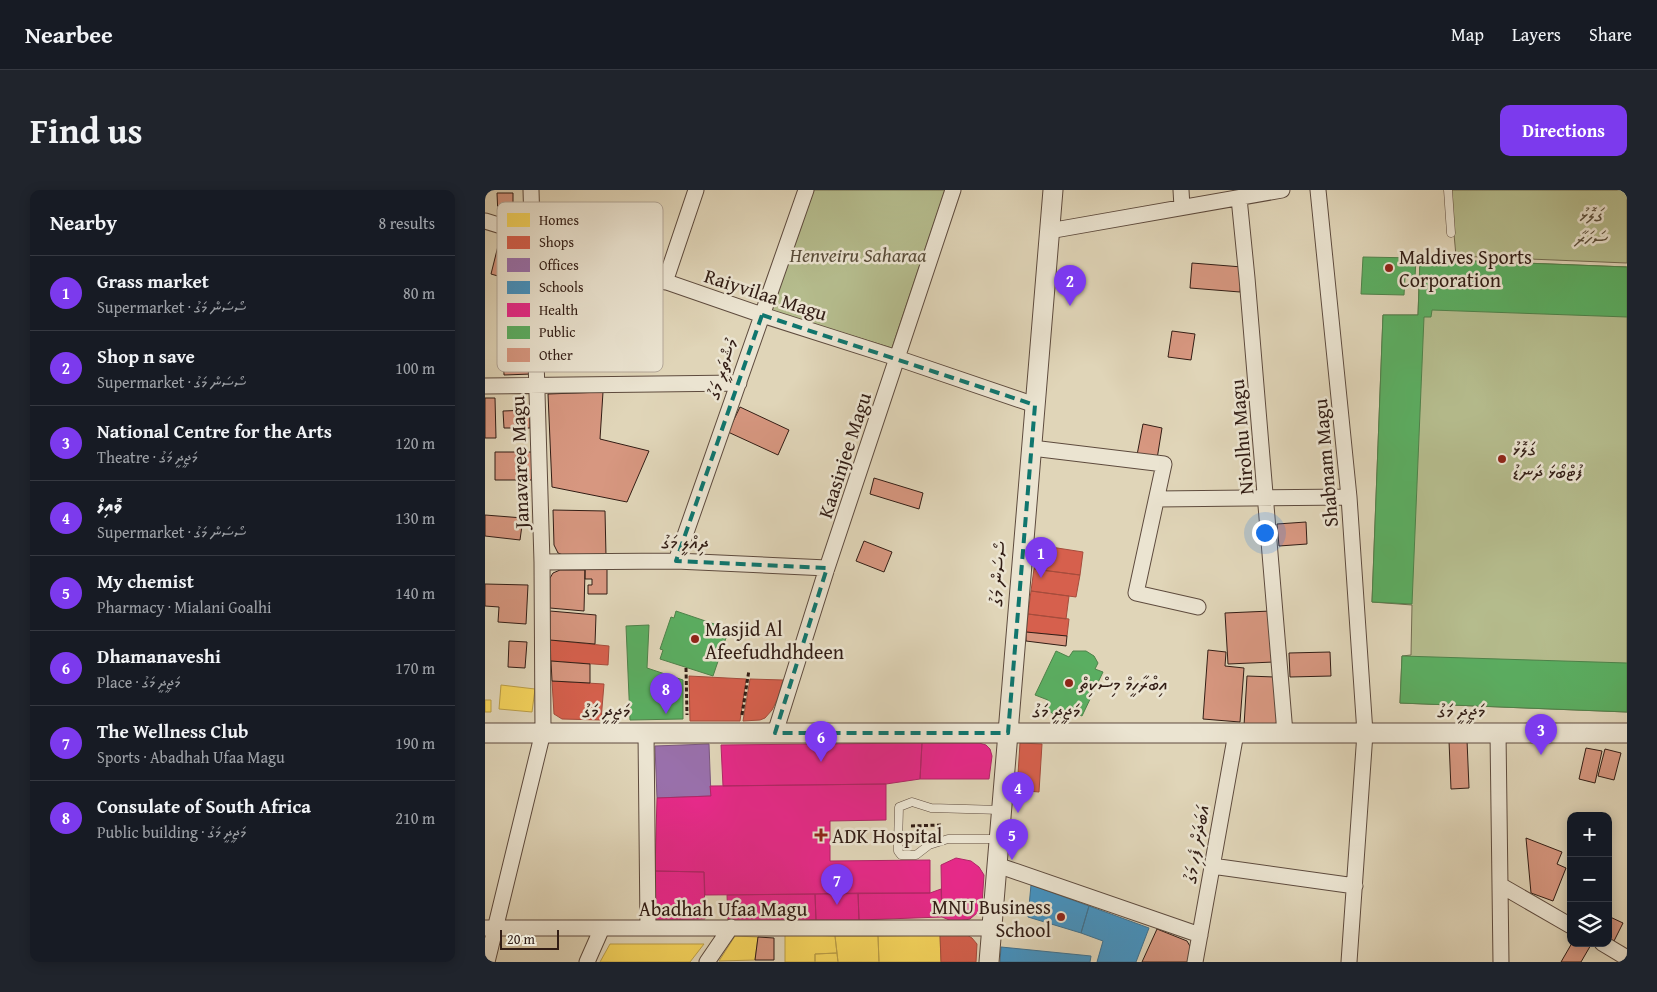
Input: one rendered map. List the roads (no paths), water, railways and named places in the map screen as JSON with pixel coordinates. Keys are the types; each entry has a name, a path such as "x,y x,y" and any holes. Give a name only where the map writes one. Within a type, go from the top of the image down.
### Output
{"street":[{"path":"665,282 696,190"},
{"name":"މުޝްތަރީ މަގު","path":"677,561 806,190"},
{"name":"Kaasinjee Magu","path":"775,733 827,568 953,190"},
{"name":"ސޯސަން މަގު","path":"989,962 1053,190"},
{"path":"1181,190 1182,208"},
{"path":"1049,231 1283,190"},
{"name":"Shabnam Magu","path":"1318,190 1349,497 1365,733 1349,962"},
{"name":"Nirolhu Magu","path":"1239,198 1285,733"},
{"name":"Raiyvilaa Magu","path":"665,282 1035,405"},
{"name":"Janavaree Magu","path":"487,962 490,928 543,732 542,562 537,372"},
{"path":"485,386 739,383"},
{"path":"1032,448 1164,464 1136,593 1197,607"},
{"path":"1157,499 1349,497"},
{"name":"ދިއްލީ މަގު","path":"542,562 677,561 827,568"},
{"name":"މަޖީދީ މަގު","path":"485,732 1627,733"},
{"path":"646,732 648,928"},
{"name":"އަބަދަށް ފެހި މަގު","path":"1195,962 1236,733"},
{"path":"1499,733 1501,962"},
{"path":"997,865 1200,935"},
{"path":"1212,866 1355,886"},
{"path":"1500,885 1567,924"},
{"name":"Abadhah Ufaa Magu","path":"490,928 992,928"},
{"path":"587,962 603,928"},
{"path":"707,962 731,928"},
{"path":"1609,947 1627,958"}],"lane":[{"path":"1447,190 1451,233"},
{"path":"999,839 948,839 929,845 916,855 901,855 898,845 899,806 912,802 931,808 1001,810"}],"place":[{"name":"Maldives Sports Corporation","path":"1389,268"},
{"name":"Shop n save","path":"1070,306"},
{"name":"ގަލޮޅު ފުޓްބޯޅަ ދަނޑު","path":"1502,459"},
{"name":"Grass market","path":"1041,578"},
{"name":"Masjid Al Afeefudhdhdeen","path":"695,639"},
{"name":"އިބްރާހީމް މިސްކިތް","path":"1069,683"},
{"name":"Consulate of South Africa","path":"666,714"},
{"name":"National Centre for the Arts","path":"1541,755"},
{"name":"Dhamanaveshi","path":"821,762"},
{"name":"ވޮއިލް","path":"1018,813"},
{"name":"ADK Hospital","path":"821,835"},
{"name":"My chemist","path":"1012,860"},
{"name":"The Wellness Club","path":"837,905"},
{"name":"MNU Business School","path":"1061,917"}],"park label":[{"name":"ގަލޮޅު ސަހަރާ","path":"1590,226"},
{"name":"Henveiru Saharaa","path":"858,254"}]}
